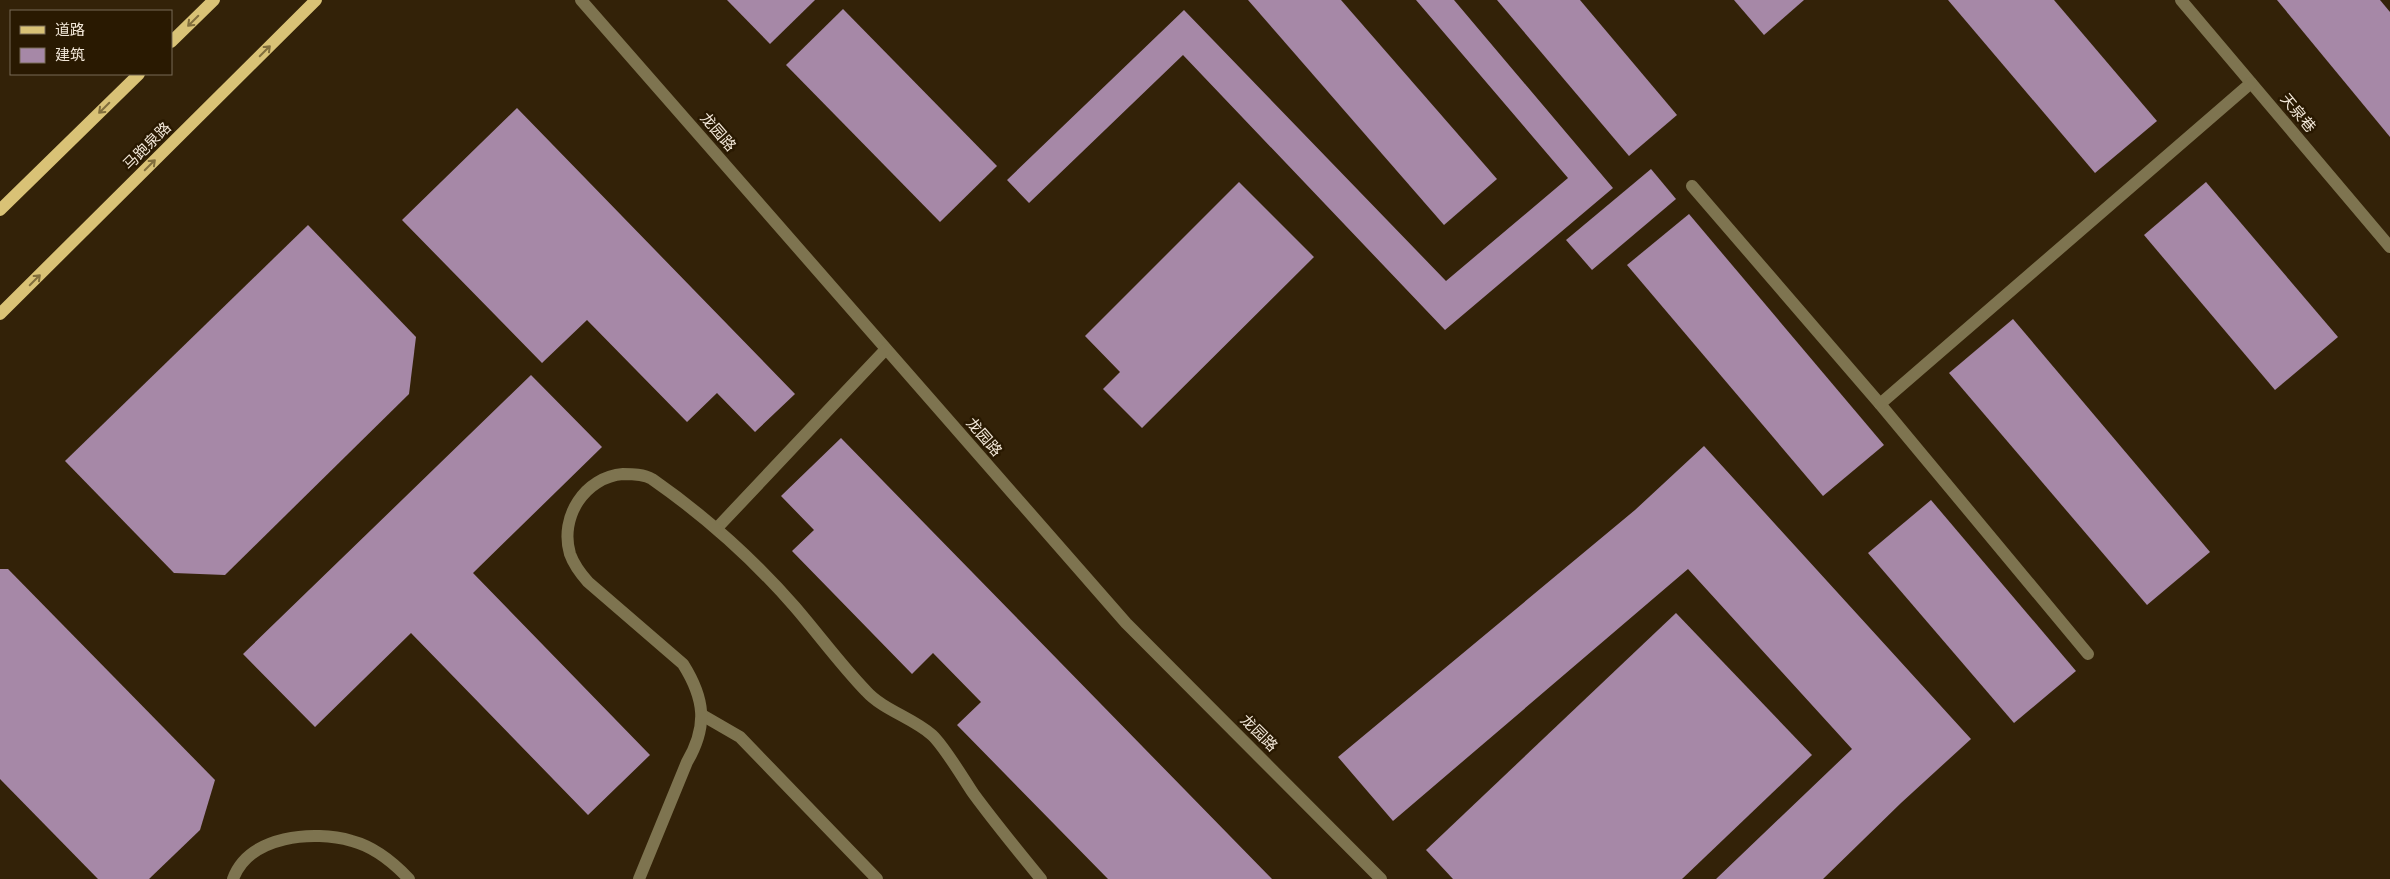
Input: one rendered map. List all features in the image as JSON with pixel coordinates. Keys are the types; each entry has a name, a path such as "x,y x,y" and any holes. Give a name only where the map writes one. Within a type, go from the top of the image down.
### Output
{"main road":[{"path":"172,41 214,0"},
{"name":"马跑泉路","path":"0,314 316,0"},
{"path":"0,210 138,75"}],"street":[{"name":"龙园路","path":"581,0 1126,623 1381,879"},
{"name":"天泉巷","path":"2181,0 2390,247"},
{"path":"1880,404 2251,83"},
{"path":"1692,186 1880,404 2088,654"},
{"path":"717,528 886,349"},
{"path":"639,879 686,762 695,748 700,732 702,715 700,696 693,679 683,664 588,582 577,569 570,553 567,537 569,520 576,504 586,491 600,481 616,475 633,474 650,477 717,528 795,607 867,693 932,735 997,826 1042,879"},
{"path":"702,715 740,737 878,879"},
{"path":"233,879 252,853 302,836 328,836 353,841 374,850 394,863 409,879"}],"building":[{"path":"727,0 815,0 770,44"},
{"path":"1248,0 1341,0 1497,179 1444,225"},
{"path":"1416,0 1454,0 1613,188 1445,330 1183,55 1029,203 1007,180 1184,10 1446,281 1568,178"},
{"path":"1497,0 1580,0 1677,115 1629,156"},
{"path":"1734,0 1804,0 1764,35"},
{"path":"1948,0 2054,0 2157,121 2095,173"},
{"path":"2277,0 2380,0 2390,12 2390,137"},
{"path":"843,9 997,166 940,222 786,65"},
{"path":"517,108 795,394 755,432 717,393 687,422 587,320 542,363 402,220"},
{"path":"1651,169 1676,199 1592,270 1566,240"},
{"path":"1239,182 1314,257 1142,428 1103,389 1120,372 1085,336"},
{"path":"2206,182 2338,337 2275,390 2144,235"},
{"path":"1689,214 1884,445 1823,496 1627,265"},
{"path":"308,225 416,337 409,394 225,575 174,573 65,461"},
{"path":"2013,319 2210,552 2147,605 1949,373"},
{"path":"531,375 602,447 473,573 650,755 588,815 411,633 315,727 243,654"},
{"path":"841,438 1272,879 1108,879 957,725 981,702 933,653 912,674 792,551 814,530 781,496"},
{"path":"1704,446 1971,739 1901,803 1823,879 1716,879 1852,749 1688,569 1393,821 1338,757 1635,510"},
{"path":"1931,500 2076,671 2014,723 1868,553"},
{"path":"0,569 8,569 215,780 200,830 149,879 98,879 0,779"},
{"path":"1676,613 1812,755 1682,879 1453,879 1426,850"}]}
